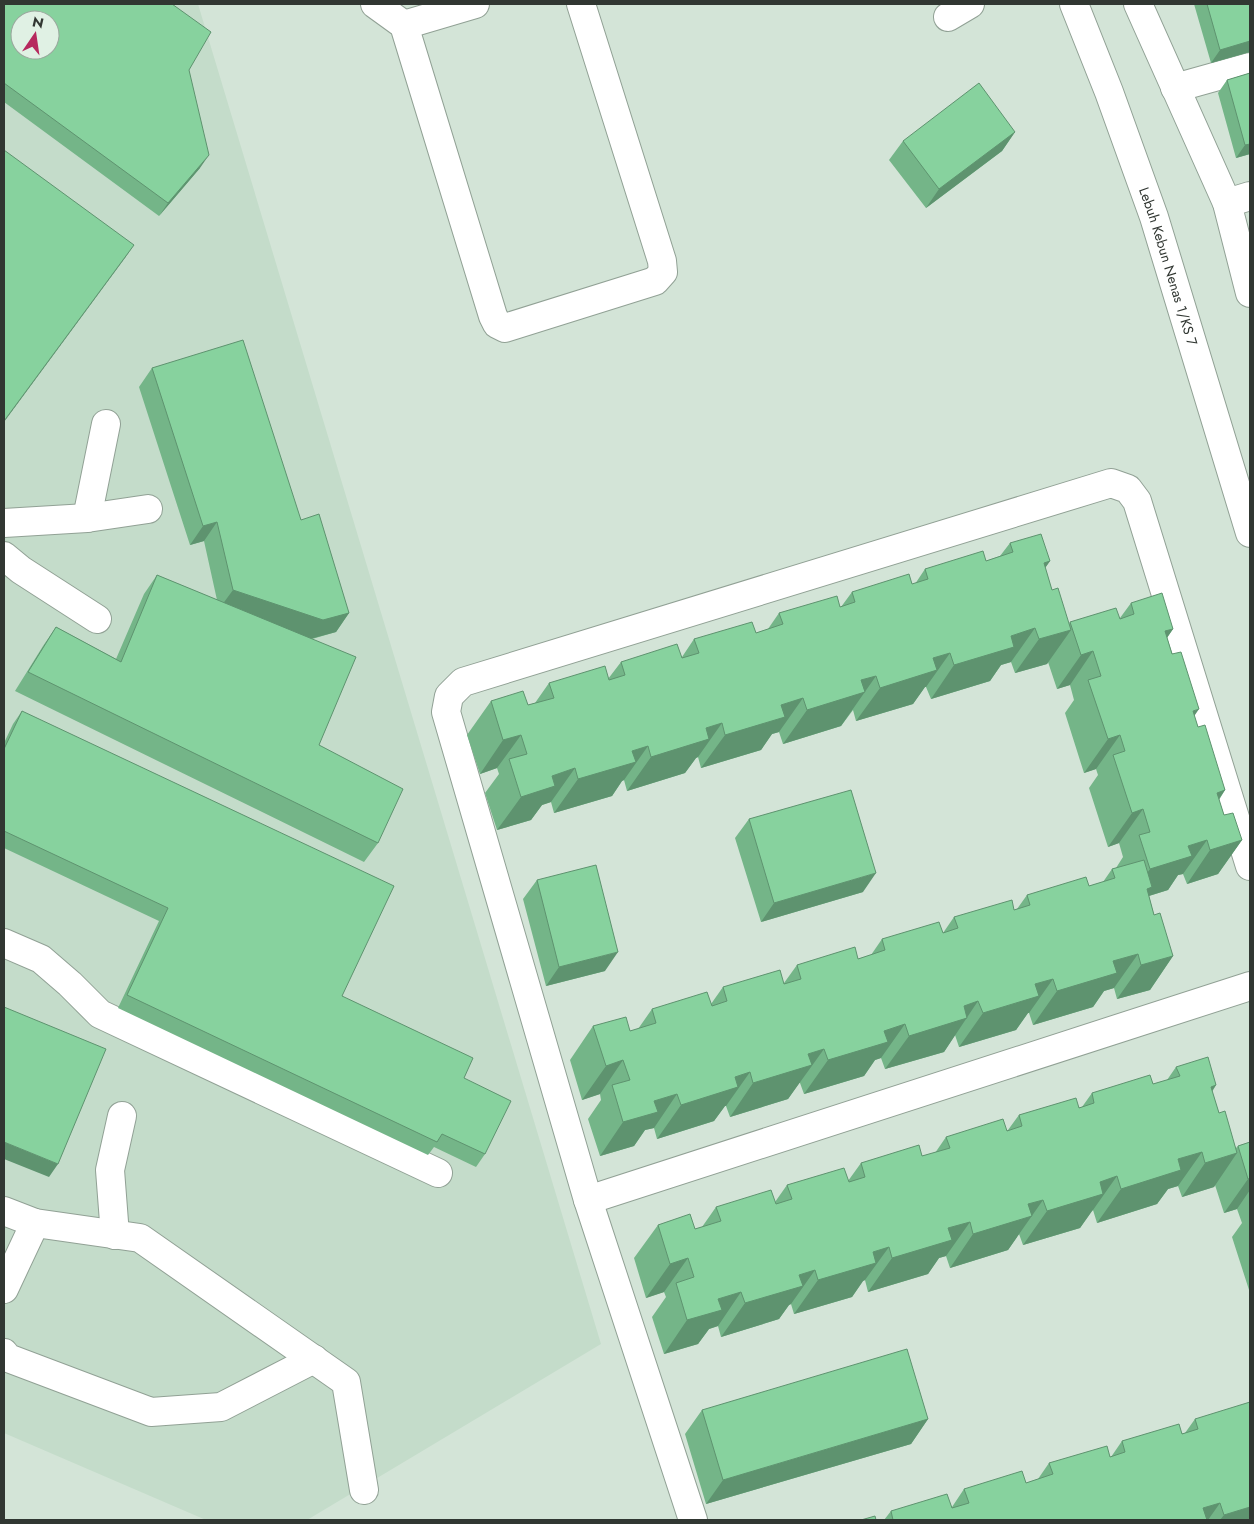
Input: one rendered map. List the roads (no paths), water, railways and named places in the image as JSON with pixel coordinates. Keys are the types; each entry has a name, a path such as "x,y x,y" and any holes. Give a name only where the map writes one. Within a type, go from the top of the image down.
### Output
{"street":[{"path":"375,4 404,25 493,316 497,324 505,328 655,281 663,272 662,261 581,4"},
{"path":"404,25 475,4"},
{"name":"Lebuh Kebun Nenas 1/KS 7","path":"1074,4 1109,92 1154,217 1250,533"},
{"path":"1138,4 1175,88 1238,200 1250,293"},
{"path":"1175,88 1250,67"},
{"path":"86,518 106,424"},
{"path":"693,1520 588,1200 446,712 449,696 463,682 1112,483 1128,488 1137,501 1245,828 1250,866"},
{"path":"4,523 86,518 148,509"},
{"path":"4,556 21,570 97,619"},
{"path":"4,943 41,959 100,1014 438,1173"},
{"path":"588,1200 1250,986"},
{"path":"115,1235 110,1170 122,1116"},
{"path":"4,1210 35,1223 140,1238 346,1382 364,1490"},
{"path":"4,1290 35,1223"},
{"path":"4,1353 8,1358 151,1412 221,1407 314,1359"}]}
